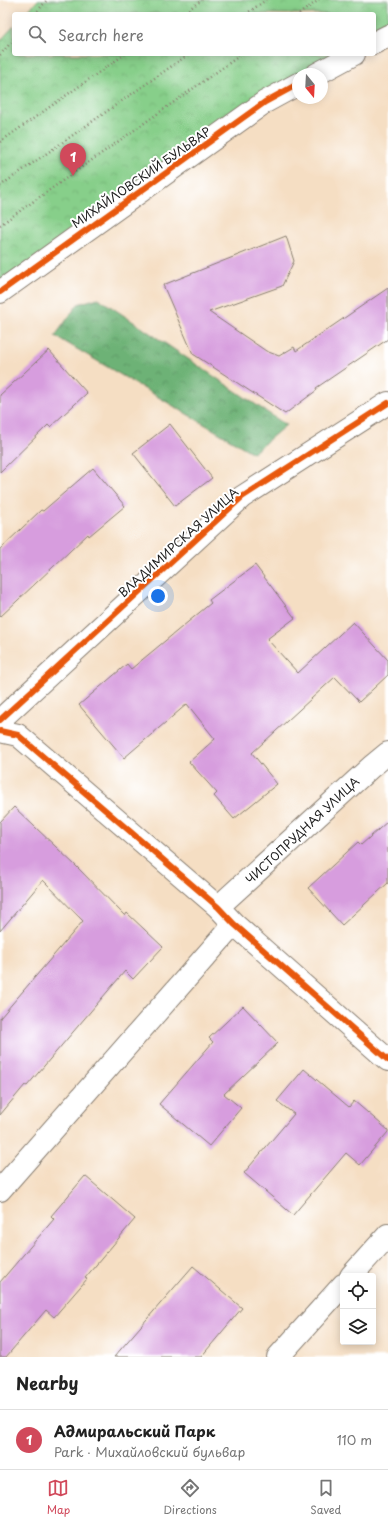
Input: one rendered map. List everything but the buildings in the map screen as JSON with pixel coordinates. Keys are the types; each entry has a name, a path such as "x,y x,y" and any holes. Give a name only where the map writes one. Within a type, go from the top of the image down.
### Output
{"street":[{"path":"376,42 388,36"},
{"path":"328,68 350,56"},
{"name":"МИХАЙЛОВСКИЙ БУЛЬВАР","path":"0,292 265,102 292,87"},
{"name":"ВЛАДИМИРСКАЯ УЛИЦА","path":"0,720 242,497 388,403"},
{"path":"0,731 18,735 218,907 234,924 388,1060"},
{"name":"ЧИСТОПРУДНАЯ УЛИЦА","path":"218,907 388,753"},
{"path":"0,1190 234,924"},
{"path":"354,1273 388,1235"},
{"path":"278,1357 340,1288"}],"path":[{"path":"37,12 47,0"},
{"path":"185,12 202,0"},
{"path":"249,12 266,0"},
{"path":"302,12 319,0"},
{"path":"0,55 12,41"},
{"path":"0,142 122,56"},
{"path":"0,186 186,56"},
{"path":"0,225 239,56"}],"green space":[{"path":"38,0 388,0 388,25 376,32 376,12 27,12"},
{"path":"12,28 12,56 331,56 310,68 292,68 292,79 0,286 0,41"},
{"path":"98,298 286,425 253,453 55,336 78,304"}],"cycle path":[{"path":"0,292 265,102 292,87"},
{"path":"0,720 242,497 388,403"},
{"path":"0,731 18,735 218,907 234,924 388,1060"}],"place":[{"name":"Адмиральский Парк","path":"73,176"}]}
